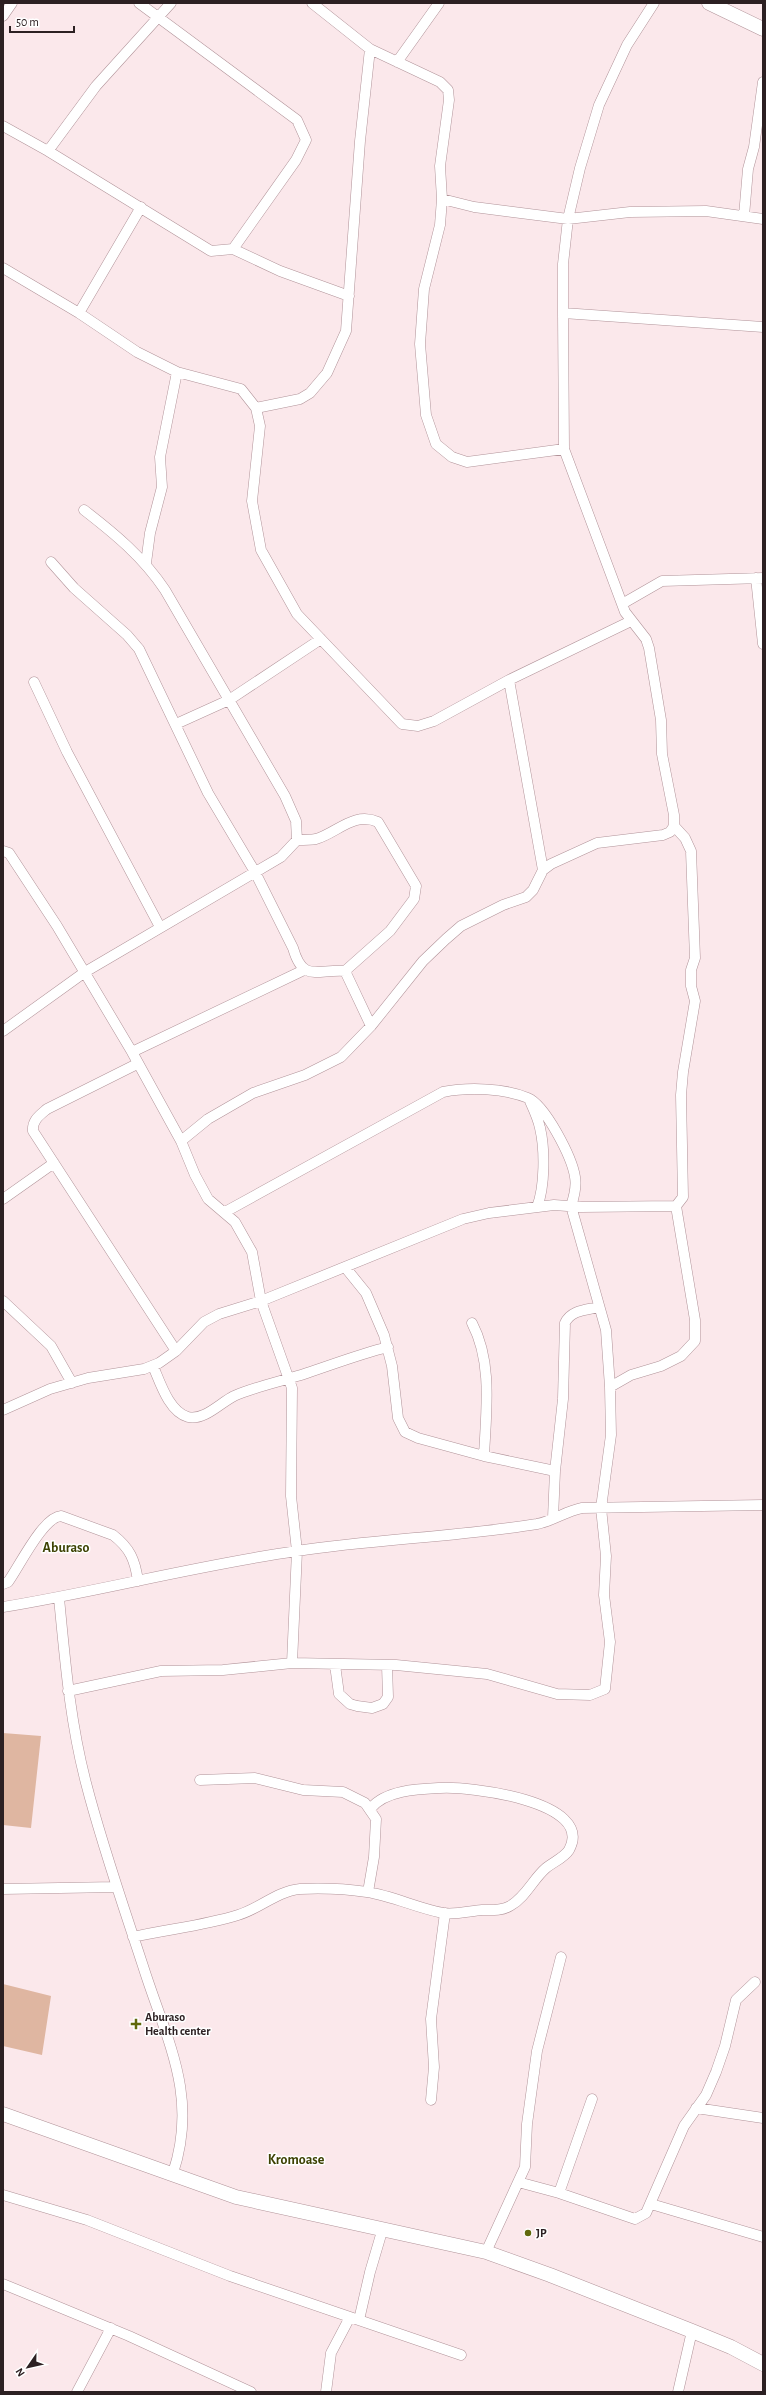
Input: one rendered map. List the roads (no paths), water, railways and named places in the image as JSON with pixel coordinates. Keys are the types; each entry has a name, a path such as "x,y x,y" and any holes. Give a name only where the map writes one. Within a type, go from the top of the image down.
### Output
{"street":[{"path":"139,3 161,17 297,120 306,140 296,160 233,249"},
{"path":"48,151 96,86 161,17 171,3"},
{"path":"312,3 370,49 440,82 448,90 449,100 440,166 442,199 440,225 424,289 420,344 426,415 436,444 452,457 466,462 564,449"},
{"path":"398,62 439,3"},
{"path":"181,1141 208,1119 253,1093 305,1075 341,1057 371,1026 423,961 446,939 461,926 503,905 526,897 533,890 543,870 551,864 585,847 597,844 663,836 670,832 674,826 673,805 662,754 661,720 649,648 646,639 631,621 622,604 564,449 563,264 568,219 580,168 599,105 627,45 654,3"},
{"path":"709,3 763,29"},
{"path":"3,16 9,4"},
{"path":"256,408 300,399 310,393 327,373 346,331 360,141 370,49"},
{"path":"744,216 748,169 754,147 763,82"},
{"path":"3,126 48,151 211,251 233,249 280,271 349,296"},
{"path":"442,199 474,207 568,219 630,212 706,211 763,219"},
{"path":"79,313 141,207"},
{"path":"3,268 79,313 137,352 177,372 241,389 256,408 260,426 252,501 261,550 298,614 402,724 418,726 434,721 509,680 631,621"},
{"path":"563,313 763,327"},
{"path":"146,563 150,533 162,487 160,457 177,372"},
{"path":"4,1028 85,972 281,857 296,840 296,821 285,796 165,590 146,563 133,549 84,510"},
{"path":"50,562 74,588 127,635 139,649 208,793 255,872 293,948 296,960 304,970 313,974 345,971 390,931 414,899 416,886 378,822 369,818 358,819 316,838 296,840"},
{"path":"622,604 662,581 760,578 763,644"},
{"path":"176,724 229,700 322,640"},
{"path":"509,680 543,870"},
{"path":"34,682 67,752 160,927"},
{"path":"610,1387 631,1375 661,1366 681,1356 695,1341 695,1320 676,1206 683,1197 681,1095 683,1072 696,1001 691,986 691,970 695,958 691,852 685,838 674,826"},
{"path":"3,851 9,853 85,972 132,1052 137,1064 181,1141 194,1175 208,1199 235,1222 252,1252 261,1301 288,1378 292,1396 291,1496 297,1551 292,1663"},
{"path":"132,1052 304,970"},
{"path":"345,971 371,1026"},
{"path":"137,1064 56,1103 32,1124 33,1130 176,1351"},
{"path":"68,1690 161,1671 223,1670 292,1663 387,1665 502,1676 557,1694 590,1695 605,1689 610,1642 604,1595 606,1556 601,1508 611,1435 610,1387 606,1330 570,1206 574,1195 576,1178 571,1159 538,1103 529,1098 486,1090 464,1088 443,1092 225,1212"},
{"path":"529,1098 540,1128 542,1148 542,1196 537,1207"},
{"path":"3,1199 54,1163"},
{"path":"3,1410 50,1389 153,1366 176,1351 204,1322 219,1314 261,1301 463,1219 537,1207 676,1206"},
{"path":"345,1267 366,1293 388,1347 392,1366 398,1418 405,1432 418,1438 484,1456 555,1471"},
{"path":"3,1301 51,1346 72,1383"},
{"path":"553,1518 555,1471 563,1398 565,1323 568,1317 577,1312 600,1307"},
{"path":"472,1323 480,1338 486,1372 484,1456"},
{"path":"153,1366 180,1414 194,1418 206,1414 226,1400 242,1393 362,1353 388,1347"},
{"path":"3,1607 59,1598 138,1581 297,1551 413,1540 539,1523 567,1511 601,1508 763,1505"},
{"path":"3,1584 8,1582 24,1553 47,1522 61,1516 113,1535 120,1540 133,1555 138,1581"},
{"path":"59,1598 68,1690 74,1730 86,1784 116,1887 166,2032 182,2089 184,2123 181,2149 173,2173"},
{"path":"335,1665 339,1694 350,1704 372,1708 383,1704 388,1697 387,1665"},
{"path":"200,1780 255,1778 303,1790 343,1792 356,1797 371,1808 376,1819 376,1834 368,1892"},
{"path":"133,1937 207,1924 240,1915 281,1894 299,1889 368,1892 445,1913 503,1909 510,1906 528,1891 546,1868 569,1850 572,1832 568,1822 557,1812 530,1802 487,1792 449,1787 425,1789 382,1798 371,1808"},
{"path":"3,1889 116,1887"},
{"path":"430,2100 434,2067 431,2019 445,1913"},
{"path":"486,2252 525,2167 527,2124 537,2051 561,1957"},
{"path":"518,2182 635,2219 646,2213 681,2133 696,2108 706,2095 716,2072 725,2046 736,2000 756,1982"},
{"path":"559,2194 592,2100"},
{"path":"696,2108 763,2118"},
{"path":"3,2115 173,2173 236,2197 383,2228 486,2252 550,2275 731,2346 763,2364"},
{"path":"3,2194 87,2220 230,2276 461,2355"},
{"path":"651,2204 763,2237"},
{"path":"326,2392 331,2353 355,2318 383,2228"},
{"path":"3,2284 111,2328 251,2392"},
{"path":"77,2392 111,2328"},
{"path":"678,2392 692,2331"}],"place":[{"name":"Aburaso Health center","path":"136,2024"},
{"name":"JP","path":"528,2233"}],"district":[{"name":"Aburaso","path":"66,1547"},
{"name":"Kromoase","path":"296,2159"}]}
